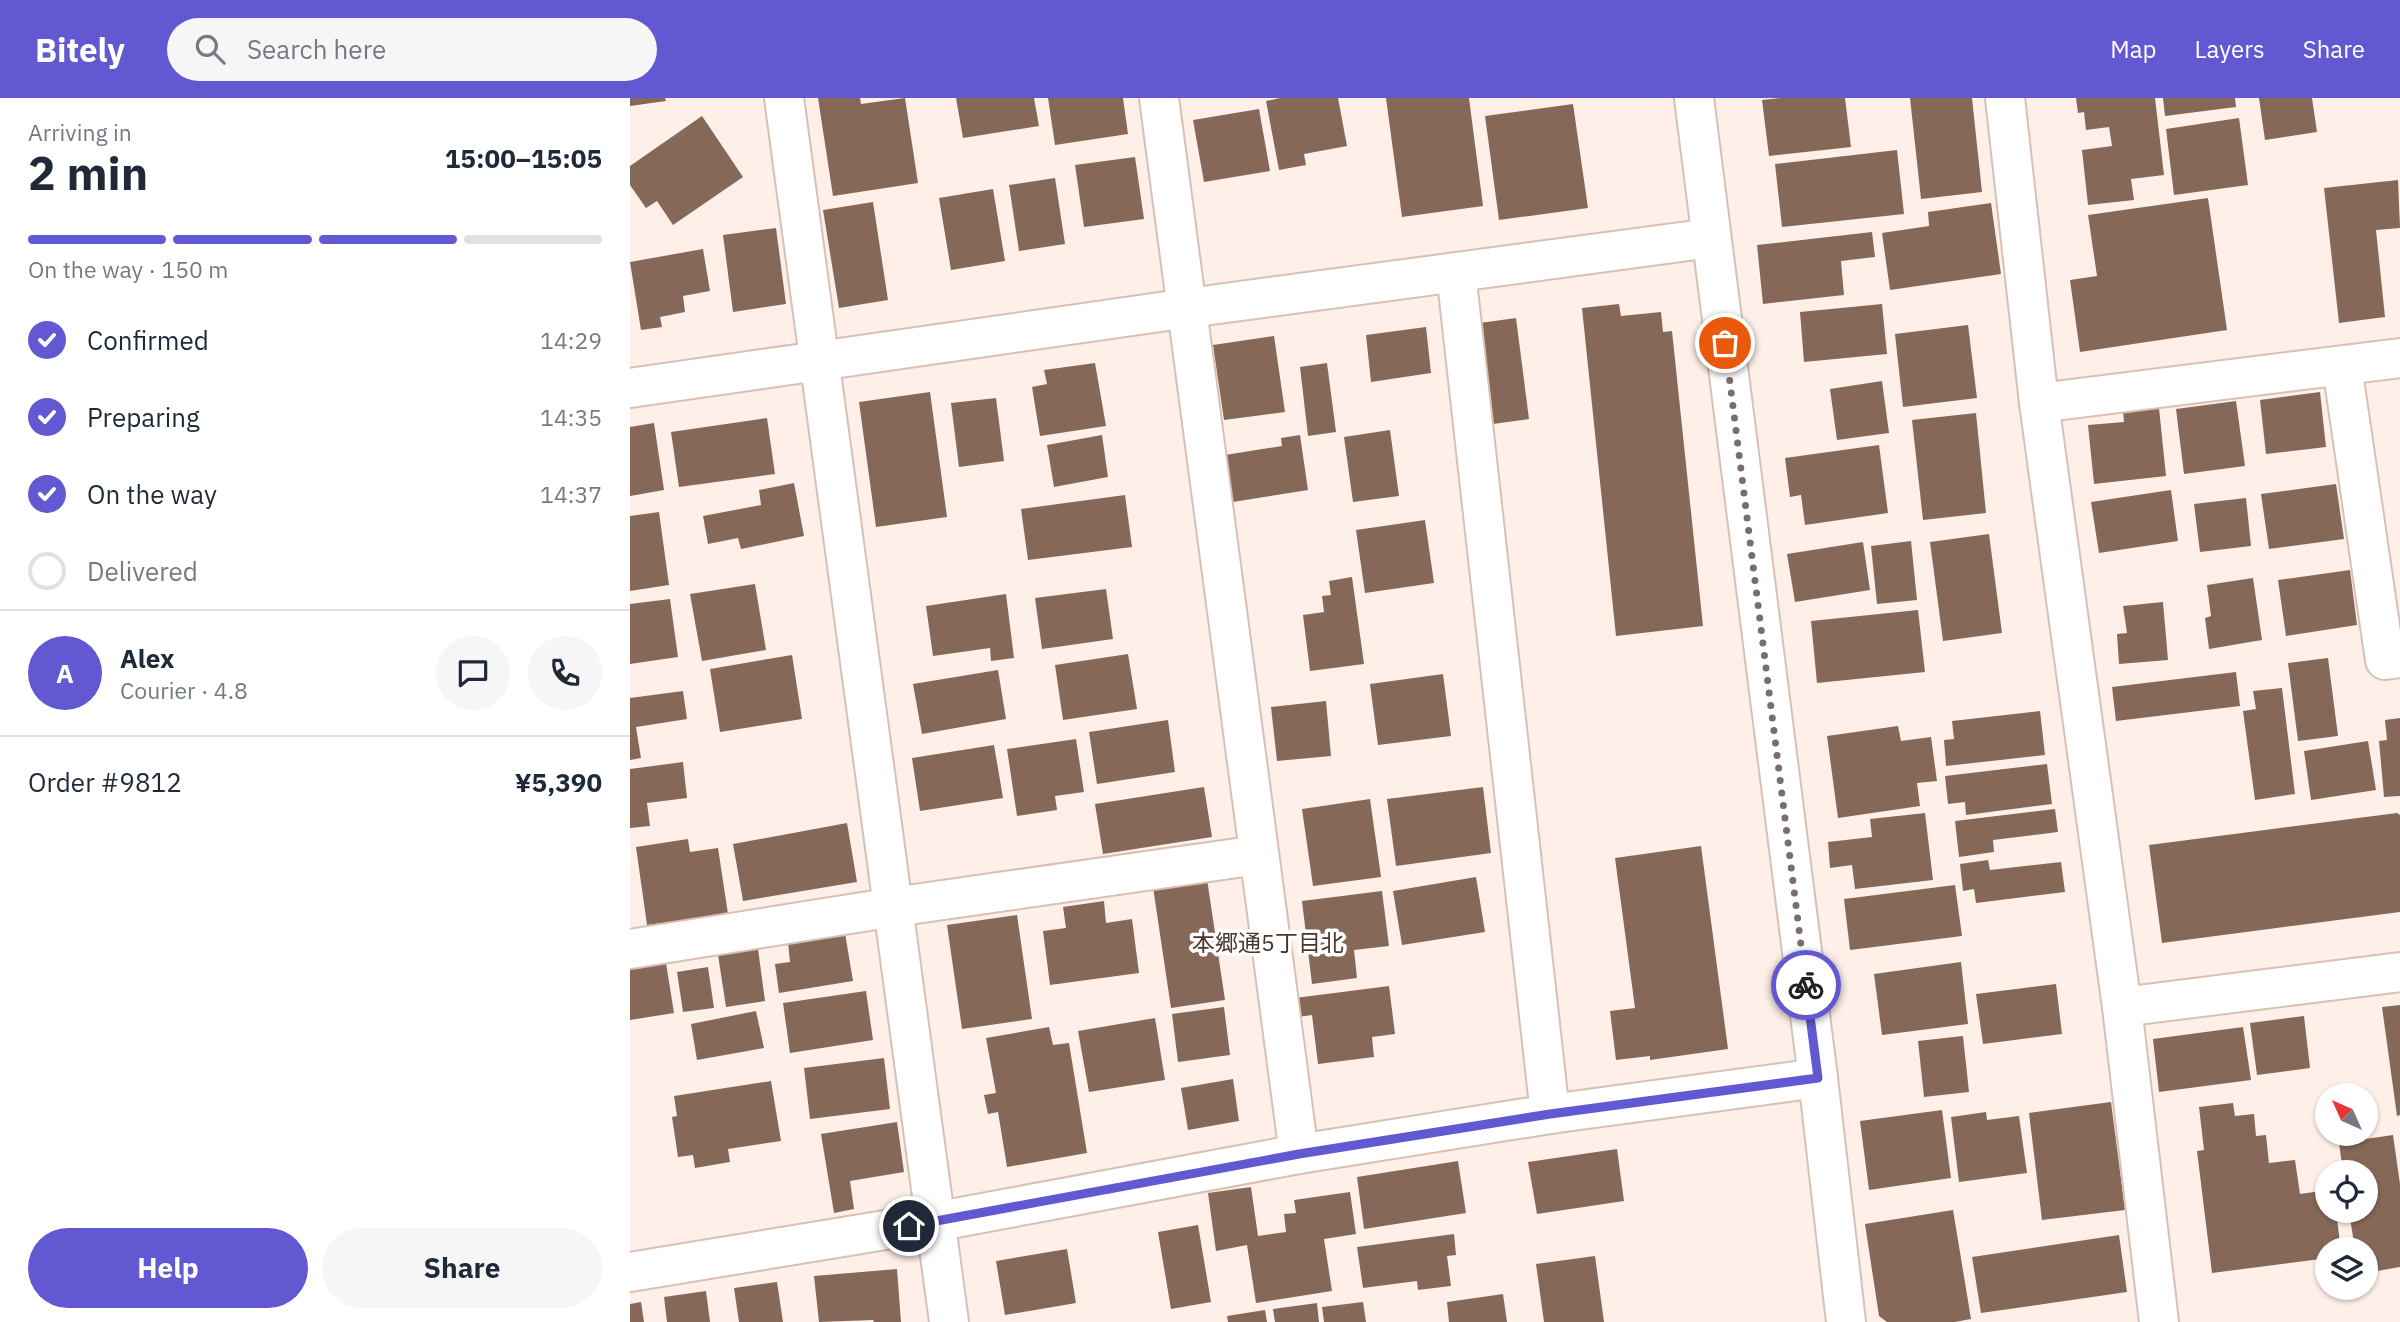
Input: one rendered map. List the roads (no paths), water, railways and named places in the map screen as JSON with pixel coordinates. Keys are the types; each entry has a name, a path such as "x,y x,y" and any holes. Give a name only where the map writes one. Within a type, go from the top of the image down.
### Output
{"street":[{"path":"784,98 949,1322"},
{"path":"1159,98 1299,1154"},
{"path":"1694,98 1818,1078 1846,1322"},
{"path":"2005,98 2039,403 2122,1007 2159,1322"},
{"path":"630,388 1188,308 1711,238"},
{"path":"1456,272 1550,1114"},
{"path":"2039,403 2400,358"},
{"path":"2342,366 2385,660 2400,658"},
{"path":"630,948 1258,855"},
{"path":"2122,1007 2400,972"},
{"path":"630,1272 934,1222 1299,1154 1550,1114 1818,1078"}],"district":[{"name":"本郷通5丁目北","path":"1268,942"}]}
